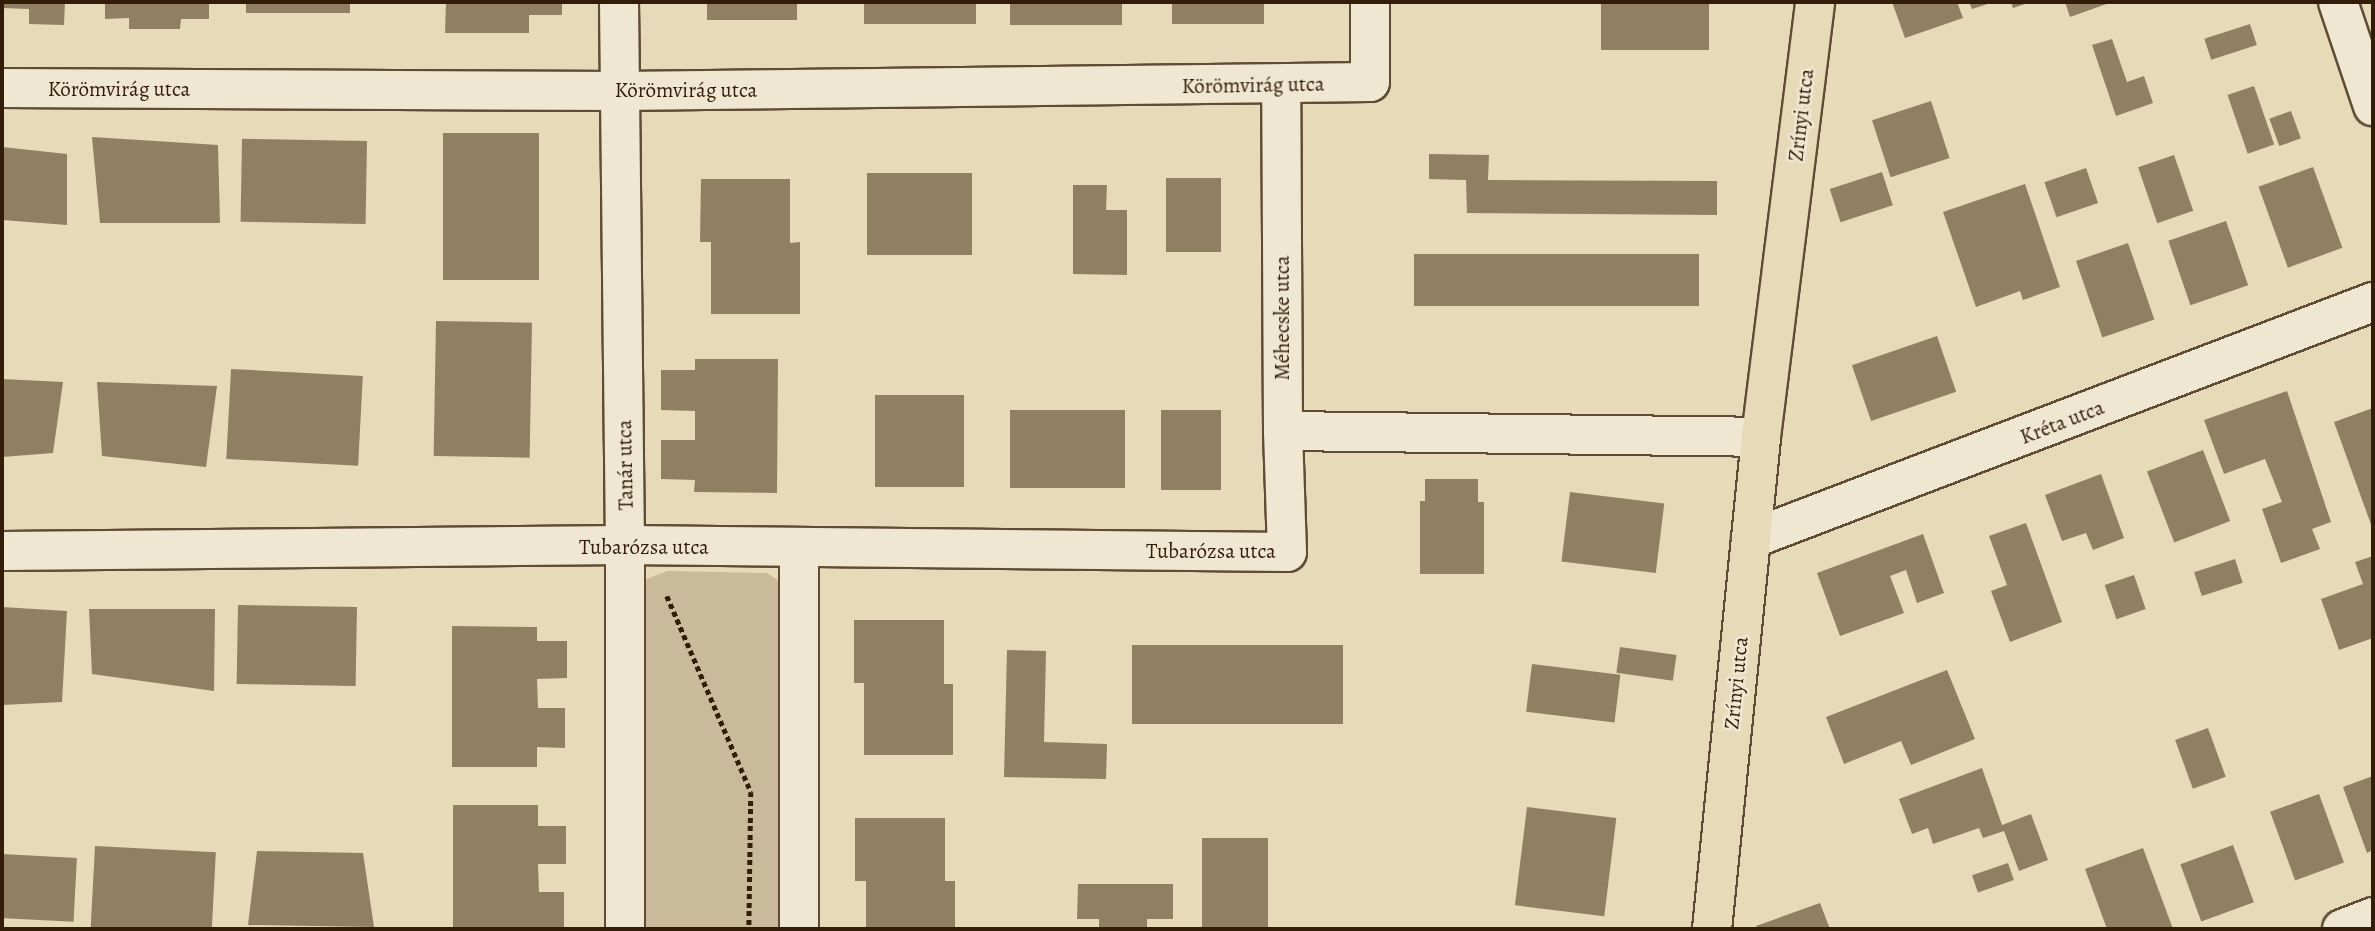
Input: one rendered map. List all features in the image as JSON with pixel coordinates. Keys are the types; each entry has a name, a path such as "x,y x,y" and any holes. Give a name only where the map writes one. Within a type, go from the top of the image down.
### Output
{"main road":[{"name":"Zrínyi utca","path":"1712,929 1761,437 1815,2"}],"street":[{"name":"Tanár utca","path":"620,2 625,929"},
{"name":"Körömvirág utca","path":"2,88 621,91 1370,82 1370,2"},
{"path":"2338,2 2373,106"},
{"name":"Méhecske utca","path":"1281,85 1283,431 1287,552"},
{"name":"Kréta utca","path":"1751,539 2373,302"},
{"path":"1283,431 1761,437"},
{"name":"Tubarózsa utca","path":"2,551 625,545 799,549 1287,552"},
{"path":"799,549 799,929"},
{"path":"2342,929 2373,917"}],"path":[{"path":"625,545 657,574 751,792 749,929"}],"shaded area":[{"path":"667,571 767,573 785,585 789,929 634,929 636,597 644,580"}],"building":[{"path":"2,2 65,2 64,25 29,24 29,9 2,8"},
{"path":"105,2 209,2 209,19 181,19 180,29 129,29 129,18 105,19"},
{"path":"246,2 350,2 350,13 246,13"},
{"path":"446,2 562,2 562,15 529,15 529,33 445,33"},
{"path":"707,2 797,2 797,20 707,20"},
{"path":"864,2 976,2 976,24 864,24"},
{"path":"1010,2 1122,2 1122,25 1010,25"},
{"path":"1172,2 1264,2 1264,24 1172,24"},
{"path":"1601,2 1709,2 1709,50 1601,50"},
{"path":"1892,2 1957,2 1963,18 1905,38"},
{"path":"1969,2 1994,2 1972,9"},
{"path":"2011,2 2031,2 2013,8"},
{"path":"2065,2 2112,2 2070,17"},
{"path":"2250,24 2257,45 2211,60 2204,39"},
{"path":"2112,39 2127,82 2144,76 2153,103 2116,116 2092,45"},
{"path":"2254,86 2274,145 2248,154 2228,95"},
{"path":"1931,101 1950,158 1891,177 1872,120"},
{"path":"2291,111 2301,138 2279,146 2269,119"},
{"path":"443,133 539,133 539,280 443,280"},
{"path":"92,137 218,145 220,223 100,223"},
{"path":"242,139 367,141 366,224 241,222"},
{"path":"2,147 67,154 67,225 2,220"},
{"path":"1429,154 1489,155 1488,180 1717,181 1717,215 1467,213 1466,180 1429,179"},
{"path":"2174,155 2193,211 2157,223 2138,167"},
{"path":"2313,167 2342,248 2288,268 2258,187"},
{"path":"2086,168 2098,203 2056,217 2044,182"},
{"path":"1882,172 1893,205 1841,222 1830,189"},
{"path":"867,173 972,173 972,255 867,255"},
{"path":"1166,178 1221,178 1221,252 1166,252"},
{"path":"701,179 790,179 790,243 800,242 800,314 711,314 711,242 700,242"},
{"path":"2025,184 2060,287 2023,300 2020,291 1976,307 1943,212"},
{"path":"1073,185 1107,185 1106,210 1127,210 1127,275 1073,274"},
{"path":"2226,221 2248,285 2190,305 2168,241"},
{"path":"2128,243 2154,320 2102,337 2076,261"},
{"path":"1414,254 1699,254 1699,306 1414,306"},
{"path":"436,321 532,323 530,458 434,456"},
{"path":"1937,336 1956,392 1871,421 1852,365"},
{"path":"695,359 778,359 777,493 694,492 695,480 661,479 661,440 695,440 695,411 661,410 661,370 695,370"},
{"path":"231,369 363,376 358,466 226,459"},
{"path":"2,379 63,382 53,453 2,457"},
{"path":"97,382 217,386 206,467 102,456"},
{"path":"2287,391 2331,522 2312,529 2320,549 2281,563 2262,509 2282,502 2265,459 2224,474 2204,420"},
{"path":"875,395 964,395 964,487 875,487"},
{"path":"2373,408 2373,530 2334,422"},
{"path":"1010,410 1125,410 1125,488 1010,488"},
{"path":"1161,410 1221,410 1221,490 1161,490"},
{"path":"2203,450 2230,521 2174,542 2147,472"},
{"path":"2101,474 2124,538 2093,550 2086,533 2062,541 2045,495"},
{"path":"1425,479 1478,479 1478,502 1484,502 1484,574 1420,574 1420,501 1425,501"},
{"path":"1570,492 1664,504 1656,573 1561,561"},
{"path":"2026,523 2062,622 2010,642 1991,591 2007,585 1989,536"},
{"path":"1923,534 1944,593 1917,603 1906,570 1890,576 1904,613 1840,636 1817,573"},
{"path":"2373,556 2373,638 2339,650 2321,599 2363,584 2355,562"},
{"path":"2235,559 2243,583 2202,596 2194,572"},
{"path":"2134,575 2146,609 2116,619 2105,585"},
{"path":"238,605 357,607 356,686 237,684"},
{"path":"2,607 67,611 62,702 2,705"},
{"path":"89,609 215,609 214,691 92,674"},
{"path":"854,620 944,620 944,684 953,684 953,755 864,755 864,683 854,683"},
{"path":"452,626 537,627 537,641 567,641 567,678 537,679 538,708 565,708 565,748 537,747 537,767 452,767"},
{"path":"1132,645 1343,645 1343,724 1132,724"},
{"path":"1620,647 1676,655 1673,681 1616,673"},
{"path":"1007,650 1046,651 1044,742 1107,744 1106,779 1004,777"},
{"path":"1532,664 1620,675 1614,722 1526,712"},
{"path":"1947,670 1975,739 1911,765 1901,741 1844,764 1826,717"},
{"path":"2208,728 2226,777 2193,789 2175,740"},
{"path":"1982,768 2002,825 2031,814 2048,860 2019,871 2004,831 1983,838 1979,828 1933,844 1928,828 1912,834 1899,799"},
{"path":"2373,776 2373,850 2367,853 2343,787"},
{"path":"2319,794 2344,863 2295,880 2270,812"},
{"path":"453,805 538,805 538,826 566,826 566,864 538,864 539,892 564,892 564,929 453,929"},
{"path":"1527,807 1616,818 1604,916 1515,905"},
{"path":"855,818 945,818 945,881 955,881 955,929 866,929 866,881 855,881"},
{"path":"1202,838 1268,838 1268,929 1202,929"},
{"path":"2233,845 2254,902 2201,921 2180,864"},
{"path":"95,846 216,852 212,929 91,929"},
{"path":"2143,848 2173,929 2107,929 2085,869"},
{"path":"257,851 363,853 374,927 248,925"},
{"path":"2,854 77,858 74,922 2,918"},
{"path":"2008,863 2014,880 1978,892 1972,875"},
{"path":"1078,884 1173,884 1173,919 1147,919 1147,929 1099,929 1099,919 1077,919"},
{"path":"1820,903 1830,929 1758,929 1756,926"}]}
